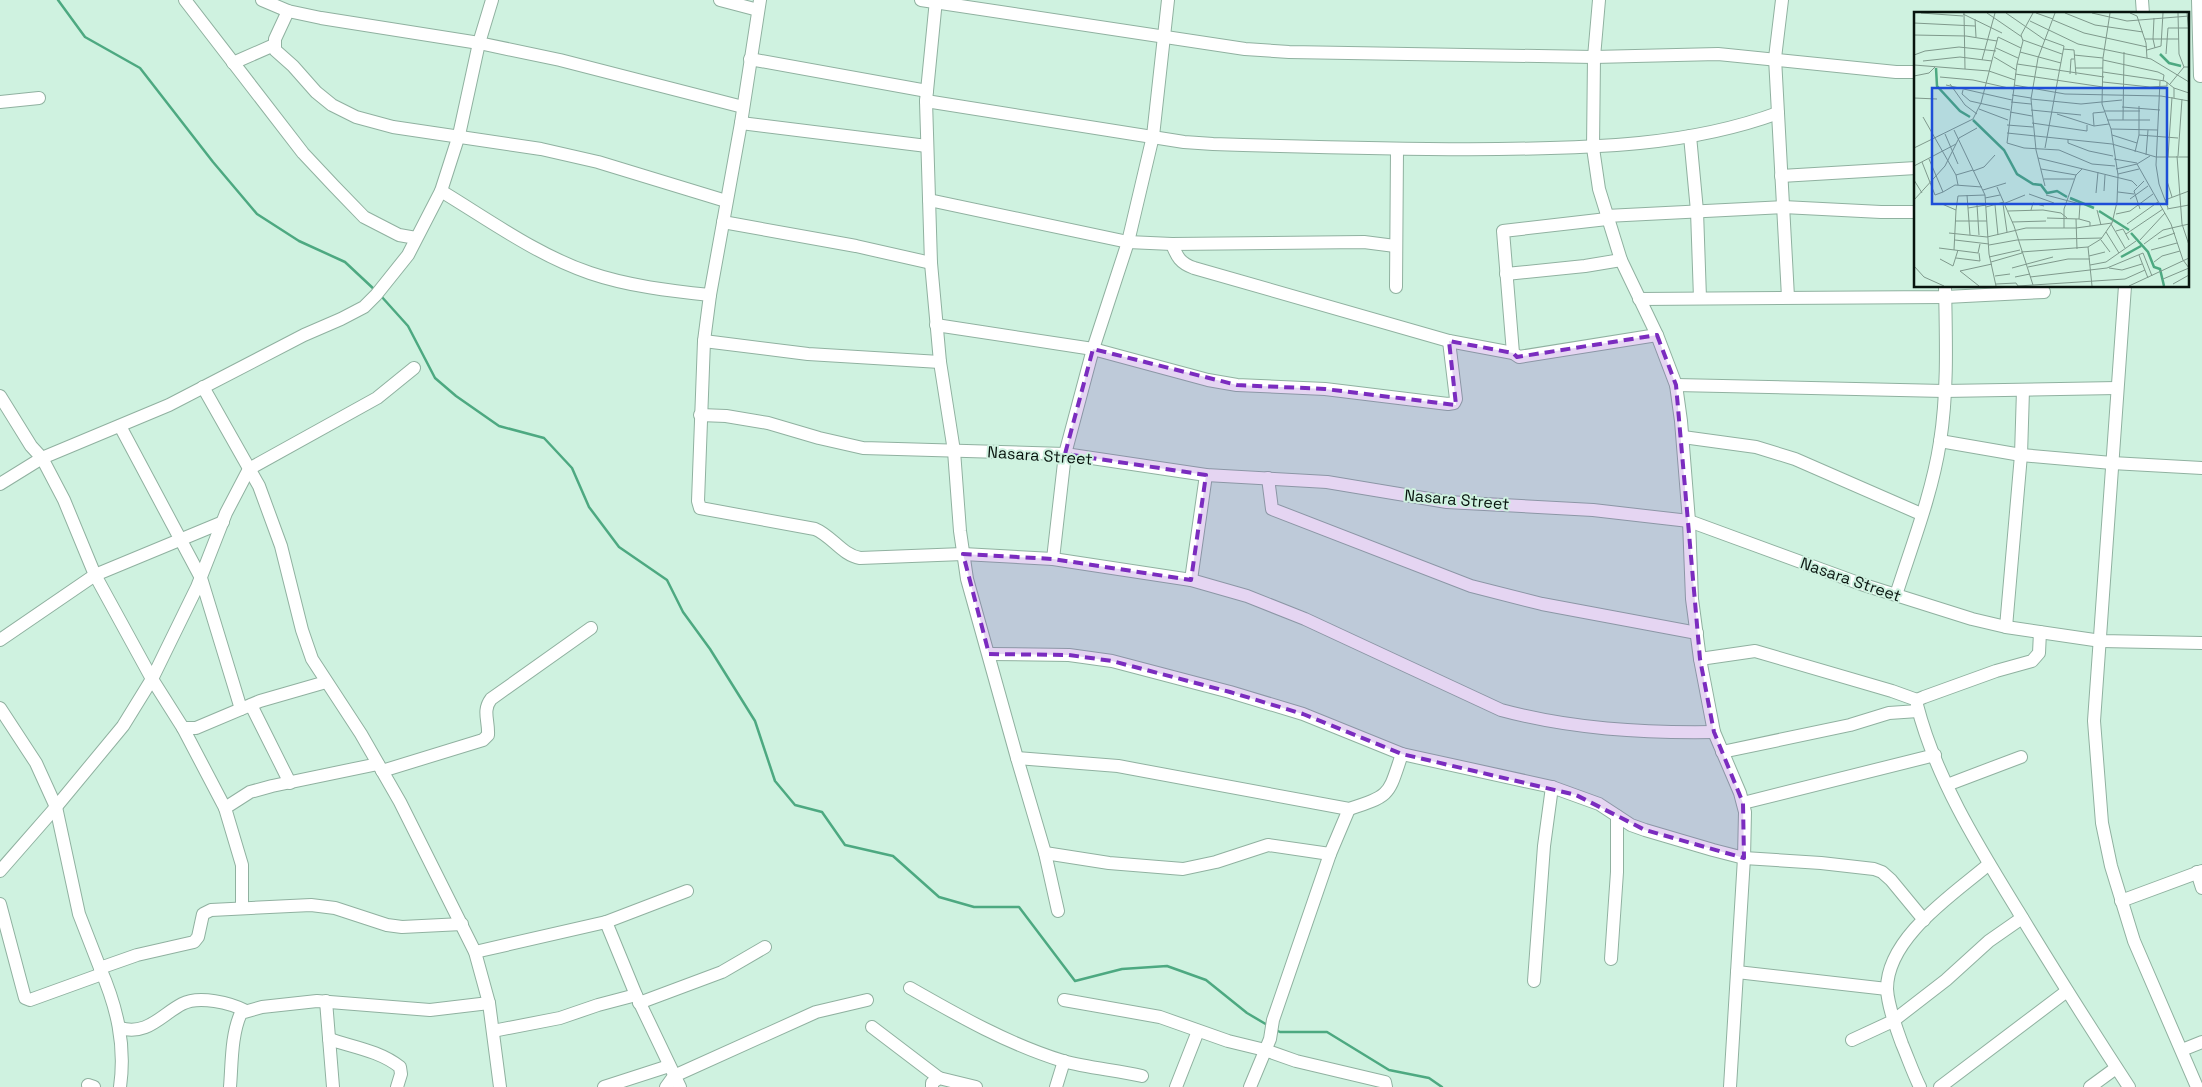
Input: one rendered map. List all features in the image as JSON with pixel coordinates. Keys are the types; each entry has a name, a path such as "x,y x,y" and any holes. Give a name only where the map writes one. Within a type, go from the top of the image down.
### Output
{"street":[{"path":"185,0 303,153 364,216 399,235 416,238"},
{"path":"262,0 288,11 375,28 479,43 560,60 743,107"},
{"path":"0,484 42,458 164,408 364,307 380,291 408,255 441,191 459,135 479,43 492,0"},
{"path":"720,0 759,5 741,123 710,295 704,341 700,415 700,508 815,529 825,533 852,557 964,554 1053,559 1191,580 1247,596 1305,619 1501,710 1532,718 1594,728 1714,732"},
{"path":"921,0 1245,49 1288,52 1594,57 1718,54 1914,72"},
{"path":"1053,559 1065,454 1093,349 1128,242 1153,136 1168,0"},
{"path":"1599,0 1594,57 1594,148 1599,189 1621,260 1657,335 1676,385 1689,521 1692,599 1700,659 1714,732 1743,803 1744,858 1730,1087"},
{"path":"1782,0 1775,58 1788,297"},
{"path":"2197,76 2198,0"},
{"path":"936,1 926,96 931,263 940,362 954,451 960,531 967,579 1017,758 1046,853 1058,911"},
{"path":"288,11 274,45 275,50 293,66 316,92 332,105 356,117 393,127 541,148 726,201"},
{"path":"233,63 274,45"},
{"path":"750,60 926,96 1153,136 1213,144 1396,150 1594,148 1690,136 1736,127 1778,112"},
{"path":"0,102 39,98"},
{"path":"741,123 927,146"},
{"path":"1690,136 1697,211 1700,298"},
{"path":"1396,150 1396,287"},
{"path":"1781,176 1914,168"},
{"path":"441,191 553,258 591,274 668,290 710,295"},
{"path":"929,200 1128,242 1172,244 1326,241 1364,242 1395,246"},
{"path":"1513,353 1503,233 1505,230 1607,217 1783,207 1914,212"},
{"path":"723,222 856,246 931,263"},
{"path":"1172,244 1178,260 1184,264 1449,341 1513,353 1520,357 1657,335"},
{"path":"1506,274 1570,268 1621,260"},
{"path":"2125,288 2094,721 2102,823 2110,866 2134,941 2197,1087"},
{"path":"1896,595 1933,477 1940,440 1946,354 1945,292"},
{"path":"1639,299 1945,292 2044,292"},
{"path":"936,324 1093,349 1208,380 1237,385 1325,390 1448,404 1454,403 1456,399 1455,378 1449,341"},
{"path":"704,341 808,354 940,362"},
{"path":"0,871 123,726 152,679 201,578 223,522 249,469 377,398 414,368"},
{"path":"1676,385 1944,391 2117,388"},
{"path":"203,387 259,486 281,546 302,630 312,659 380,767 475,952 489,1003 500,1087"},
{"path":"2006,627 2021,455 2023,390"},
{"path":"0,396 31,446 42,458 64,500 95,575 152,679 183,728 225,808 242,865 242,908"},
{"name":"Nasara Street","path":"700,415 726,416 768,423 819,438 863,448 1065,454 1206,475 1326,482 1447,502 1584,509 1689,521 1896,595 2006,627 2101,641 2202,643"},
{"path":"120,426 201,578 246,707 290,783"},
{"path":"1682,437 1756,447 1795,459 1921,514"},
{"path":"1940,440 2021,455 2112,464 2202,468"},
{"path":"1191,580 1206,475"},
{"path":"1268,478 1272,509 1471,586 1551,606 1696,633"},
{"path":"0,640 95,575 223,522"},
{"path":"225,808 250,792 380,767 483,740 488,735 489,726 485,711 490,699 592,628"},
{"path":"1722,752 1850,725 1918,705 1996,671 2032,661 2039,653 2040,632"},
{"path":"1700,659 1755,651 1892,691 1918,705 1935,756 1973,838 2067,991 2129,1087"},
{"path":"989,654 1069,656 1112,661 1230,692 1303,714 1402,754 1552,787 1599,804 1617,816 1645,830 1744,858 1821,863 1874,869 1882,872 1891,880 1924,920"},
{"path":"183,728 196,728 246,707 326,682"},
{"path":"0,708 36,763 56,807 79,914 120,1028 123,1057 120,1087"},
{"path":"1017,758 1118,766 1349,809 1373,801 1389,791 1402,754"},
{"path":"1743,803 1935,756"},
{"path":"1947,785 2021,757"},
{"path":"1534,981 1544,846 1552,787"},
{"path":"1250,1087 1265,1050 1273,1020 1330,854 1349,809"},
{"path":"1611,959 1618,872 1617,816"},
{"path":"1046,853 1109,864 1183,869 1216,862 1268,845 1330,854"},
{"path":"1920,1087 1894,1021 1887,989 1891,964 1904,942 1924,920 1989,864"},
{"path":"2121,901 2199,872 2202,888"},
{"path":"475,952 606,922 687,891"},
{"path":"0,904 25,998 30,1000 137,955 194,942 198,936 206,911 311,904 335,908 387,925 402,927 462,924"},
{"path":"1852,1040 1894,1021 1946,980 1989,941 2022,918"},
{"path":"606,922 637,999 674,1076"},
{"path":"493,1031 560,1018 598,1005 637,999 722,972 765,947"},
{"path":"1737,972 1887,989"},
{"path":"910,988 1006,1040 1064,1061 1142,1076"},
{"path":"1940,1087 2067,991"},
{"path":"604,1087 674,1076 816,1012 867,1000"},
{"path":"1064,1000 1160,1017 1228,1041 1265,1050 1296,1062 1351,1075 1380,1079 1385,1082 1386,1087"},
{"path":"120,1028 130,1031 142,1029 155,1023 183,1003 195,1001 223,1002 235,1005 246,1011"},
{"path":"230,1087 234,1032 241,1012 270,1006 326,1001 430,1010 489,1003"},
{"path":"326,1001 333,1087"},
{"path":"872,1027 935,1083 976,1087"},
{"path":"1176,1087 1198,1030"},
{"path":"329,1038 392,1060 400,1067 401,1074 398,1087"},
{"path":"2182,1050 2202,1042"},
{"path":"1056,1087 1064,1061"},
{"path":"2090,1087 2116,1068"},
{"path":"666,1087 674,1076"}],"highlighted area":[{"path":"1657,335 1676,385 1700,659 1714,732 1743,803 1744,858 1645,830 1576,795 1402,754 1303,714 1230,692 1112,661 1069,655 989,654 963,554 1053,559 1191,580 1206,475 1065,454 1093,349 1237,385 1325,389 1456,405 1449,341 1513,353 1517,357"}],"waterway":[{"path":"58,0 85,37 140,68 213,162 257,214 299,241 345,262 376,291"},
{"path":"381,296 408,326 435,378 456,396 499,426 544,438 572,468 589,507 619,547 667,580 683,612 710,649 755,721 775,781 795,805 822,812 845,845 893,856 939,897 974,907 1019,907 1075,981 1122,969 1167,966 1206,980 1247,1013 1269,1026"},
{"path":"1276,1030 1280,1032 1327,1032 1389,1070 1429,1078 1442,1087"}]}
